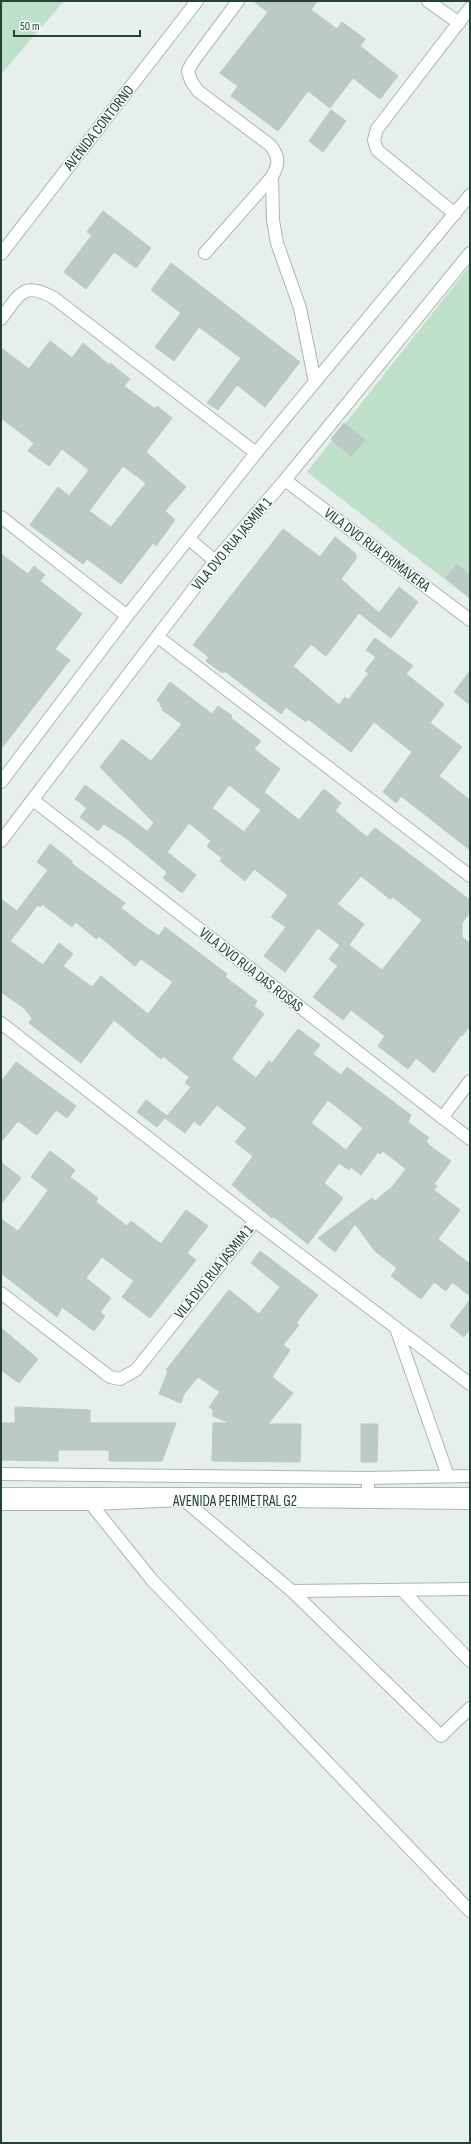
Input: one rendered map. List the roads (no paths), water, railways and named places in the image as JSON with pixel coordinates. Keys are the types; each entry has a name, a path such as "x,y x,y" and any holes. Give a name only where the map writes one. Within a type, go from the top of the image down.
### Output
{"street":[{"name":"AVENIDA CONTORNO","path":"1,254 197,1"},
{"path":"205,254 272,177 278,165 277,153 270,145 198,91 190,81 188,71 192,63 238,1"},
{"path":"428,1 459,23"},
{"path":"455,214 377,150 374,140 377,129 470,8"},
{"path":"272,177 273,220 277,244 300,308 315,382"},
{"path":"2,778 127,616 256,453 470,195"},
{"name":"VILA DVO RUA JASMIM 1","path":"1,841 215,561 285,480 470,253"},
{"path":"1,319 20,295 29,289 40,290 54,298 256,453"},
{"name":"VILA DVO RUA PRIMAVERA","path":"285,480 470,620"},
{"path":"1,517 127,616"},
{"path":"190,538 215,561"},
{"path":"158,637 470,876"},
{"name":"VILA DVO RUA DAS ROSAS","path":"32,800 470,1139"},
{"name":"VILA DVO RUA JASMIM 1","path":"1,1023 255,1221 136,1370 120,1379 110,1377 1,1293"},
{"path":"442,1118 470,1081"},
{"path":"255,1221 470,1384"},
{"path":"396,1328 448,1476"},
{"name":"AVENIDA PERIMETRAL G2","path":"1,1474 368,1478 470,1476"},
{"path":"368,1478 368,1498"},
{"path":"1,1494 368,1498 470,1494"},
{"name":"AVENIDA PERIMETRAL G2","path":"1,1504 91,1504 184,1500 368,1498 470,1503"},
{"path":"184,1500 292,1591 442,1736 470,1708"},
{"path":"91,1504 152,1580 470,1911"},
{"path":"292,1591 470,1589"},
{"path":"402,1590 470,1661"}]}
